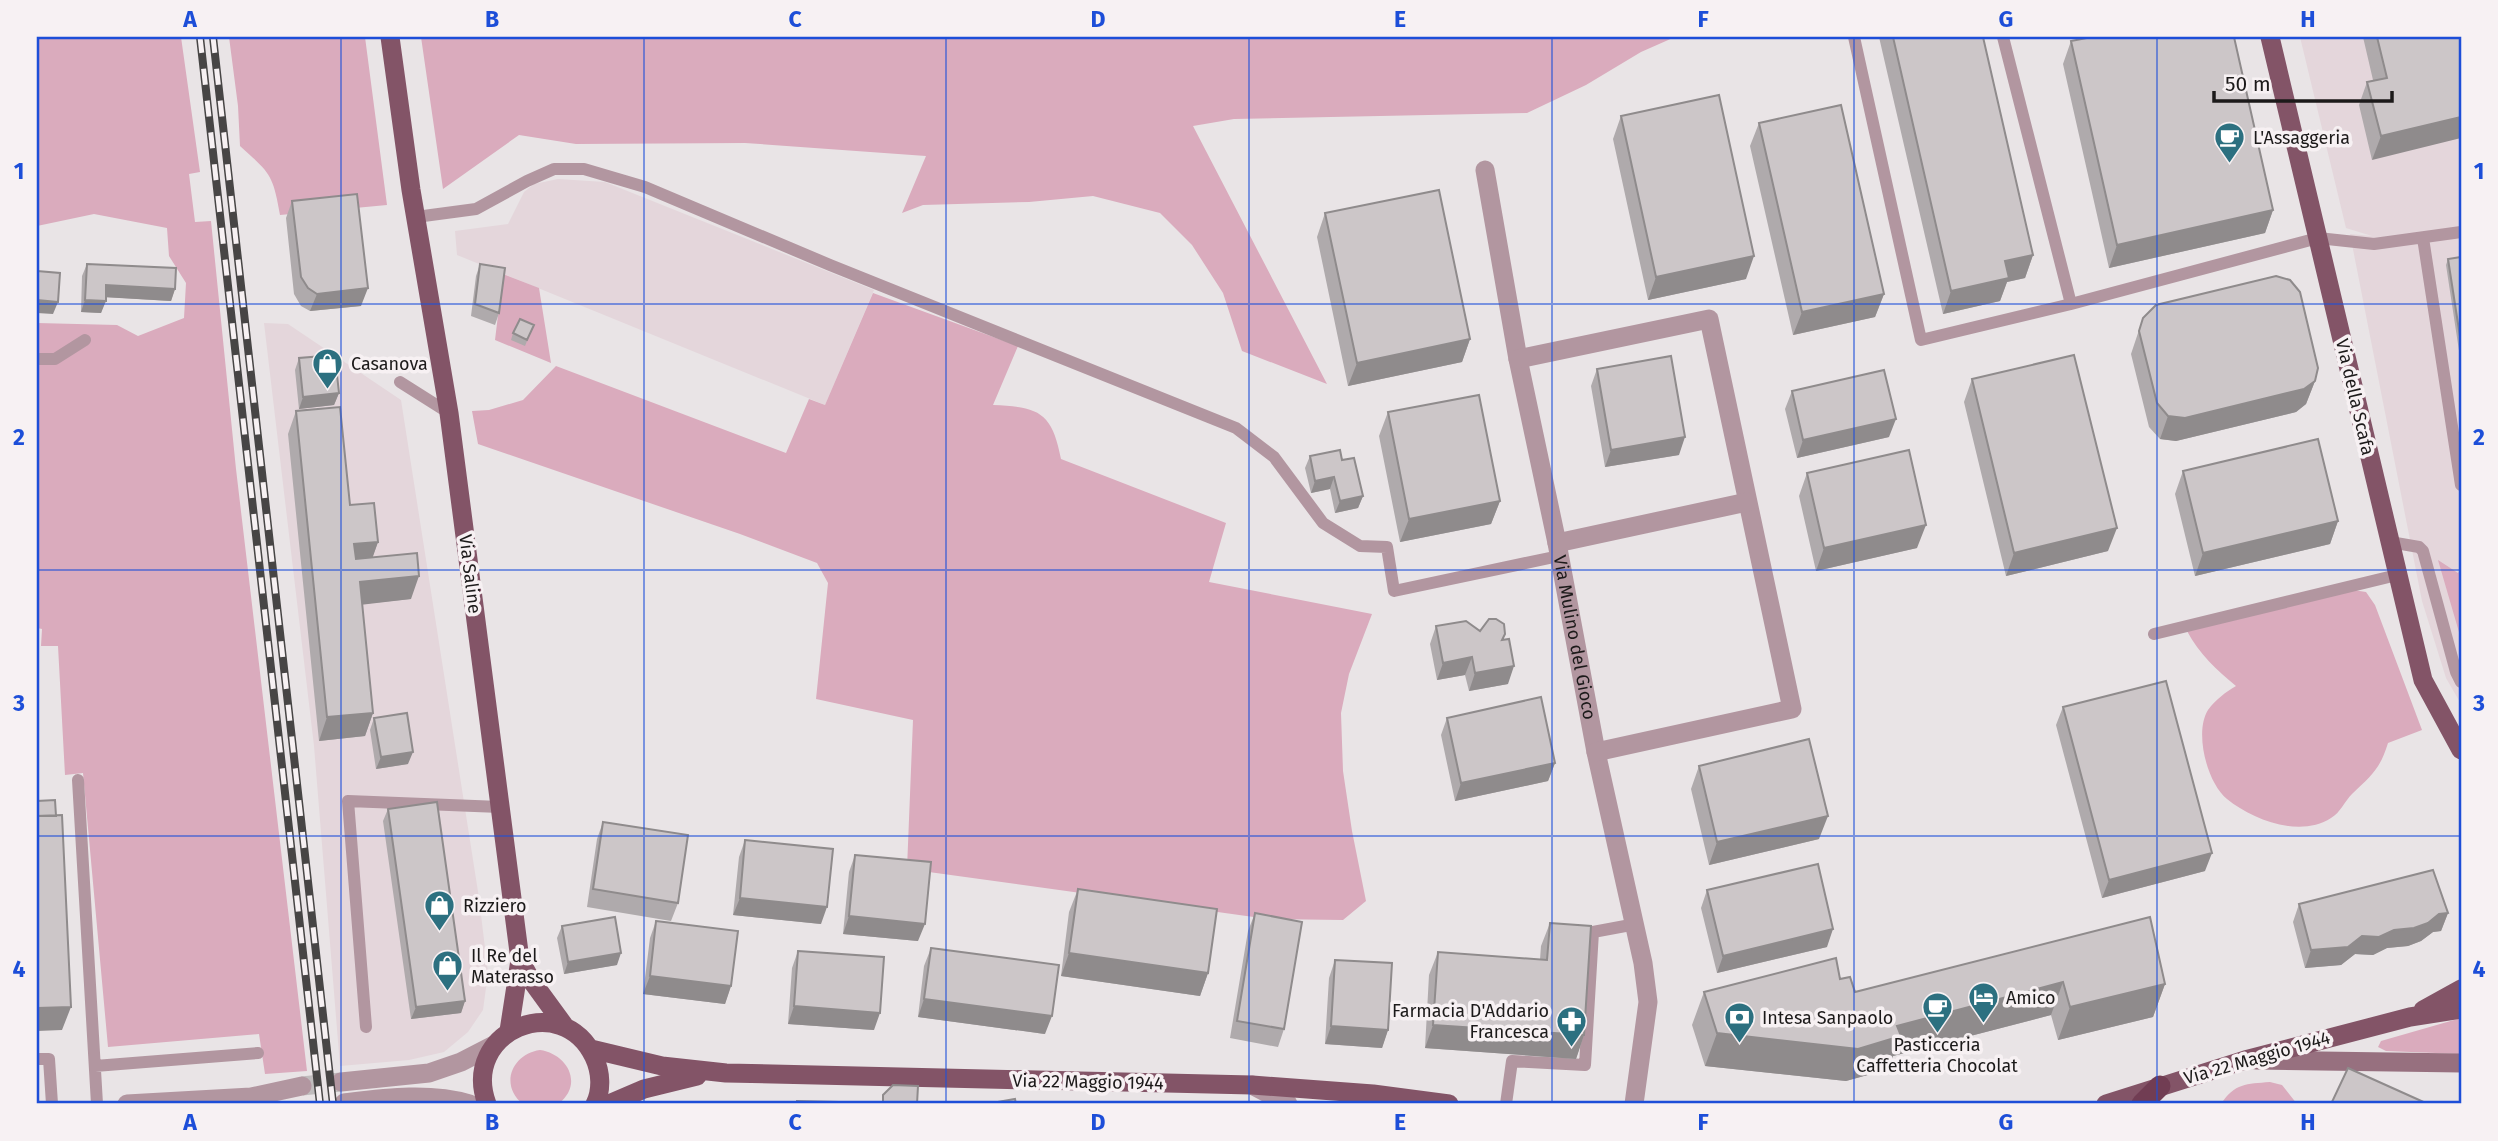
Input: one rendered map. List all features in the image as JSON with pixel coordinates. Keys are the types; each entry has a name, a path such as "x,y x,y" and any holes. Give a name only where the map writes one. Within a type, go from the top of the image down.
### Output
{"highway":[{"path":"2142,1104 2160,1086"}],"main road":[{"name":"Via Saline","path":"390,37 411,190 449,413 520,960 501,1038 485,1060 482,1076 483,1094 487,1104"},
{"name":"Via della Scafa","path":"2270,37 2423,680 2461,750"},
{"name":"Via Saline","path":"520,960 566,1028 580,1037 591,1049"},
{"name":"Via 22 Maggio 1944","path":"2410,1017 2461,989"},
{"name":"Via 22 Maggio 1944","path":"2106,1104 2245,1060 2410,1017 2461,1009"},
{"path":"501,1038 523,1025 537,1022 566,1028"},
{"path":"591,1049 598,1065 600,1082 595,1104"},
{"name":"Via 22 Maggio 1944","path":"591,1049 662,1066 726,1073 1252,1085 1443,1104"},
{"path":"2245,1060 2461,1063"},
{"name":"Via 22 Maggio 1944","path":"609,1104 663,1083 726,1073"}],"street":[{"name":"Via Mulino del Gioco","path":"1485,170 1518,359 1596,752 1643,963 1648,1002 1634,1104"},
{"path":"1518,359 1709,319 1792,709 1596,752"},
{"path":"1558,550 1747,502"},
{"path":"341,1082 429,1073 461,1062 501,1038"},
{"path":"1252,1085 1288,1104"},
{"path":"127,1104 251,1097 302,1086"},
{"path":"251,1097 291,1104"},
{"path":"344,1103 411,1097 470,1104"}],"lane":[{"path":"1854,37 1921,340 2071,304 2318,238 2374,244 2461,232"},
{"path":"2003,37 2071,304"},
{"path":"416,217 476,209 554,169 584,169 645,187 843,271 1236,428 1274,457 1323,523 1360,546 1387,547 1395,591 1558,550"},
{"path":"2423,238 2461,485"},
{"path":"37,359 55,359 85,340"},
{"path":"400,382 449,413"},
{"path":"2390,541 2419,547 2423,551 2461,682"},
{"path":"2154,634 2397,575"},
{"path":"78,780 97,1104"},
{"path":"366,1027 348,801 500,807"},
{"path":"1506,1104 1512,1061 1585,1065 1593,932 1636,924"},
{"path":"95,1066 258,1053"},
{"path":"37,1059 49,1059 52,1104"},
{"path":"2428,1062 2461,1073"}],"shaded area":[{"path":"37,37 181,37 200,172 189,174 195,222 211,221 236,469 307,1071 265,1074 259,1034 108,1047 83,773 65,775 58,646 41,646 42,629 37,628 37,323 117,325 138,336 184,318 186,283 169,256 167,228 94,214 37,226"},
{"path":"229,37 365,37 387,205 280,215 269,175 240,146"},
{"path":"421,37 1675,37 1641,52 1586,85 1527,113 1234,119 1193,126 1327,384 1242,351 1223,293 1192,245 1160,213 1093,196 1029,202 923,205 902,213 926,156 745,143 576,144 519,135 443,189"},
{"path":"2300,37 2461,37 2461,704 2446,678 2422,601 2350,234 2372,236 2346,228"},
{"path":"558,179 605,182 874,290 825,405 457,255 455,231 508,224 524,192 534,184"},
{"path":"503,274 539,288 551,363 495,340"},
{"path":"873,293 1018,346 993,405 1022,408 1041,415 1053,431 1061,459 1226,523 1209,582 1372,614 1349,674 1341,713 1343,771 1366,901 1343,920 1268,919 907,869 913,720 816,699 828,583 817,563 478,444 472,411 489,410 523,400 556,366 786,453 809,399 825,405"},
{"path":"264,323 288,324 401,400 479,898 488,973 483,1010 468,1032 444,1052 409,1060 340,1066 314,746"},
{"path":"2438,560 2458,573 2461,569 2461,639"},
{"path":"2353,590 2366,592 2375,605 2422,730 2388,743 2374,771 2331,818 2319,824 2305,826 2263,820 2227,799 2209,770 2203,744 2204,719 2214,702 2236,686 2215,668 2187,631"},
{"path":"2461,1018 2461,1054 2386,1051 2378,1047 2381,1041"},
{"path":"540,1050 558,1057 569,1071 570,1088 558,1104 523,1104 512,1088 510,1080 516,1064 522,1057"},
{"path":"2270,1082 2282,1085 2297,1104 2221,1104 2236,1088"}],"building":[{"path":"1893,37 1983,37 2033,255 2005,261 2009,278 1951,291"},
{"path":"2092,37 2234,37 2273,210 2117,245 2071,41"},
{"path":"2377,37 2461,37 2461,117 2381,136 2367,82 2387,78"},
{"path":"1719,95 1754,256 1656,277 1621,116"},
{"path":"1841,105 1884,294 1802,312 1759,123"},
{"path":"1439,190 1470,339 1357,363 1325,213"},
{"path":"357,194 368,288 317,294 308,288 301,277 292,201"},
{"path":"2461,257 2461,343 2448,259"},
{"path":"87,264 176,268 175,289 106,285 106,301 85,300"},
{"path":"480,264 505,268 499,313 475,304"},
{"path":"37,271 60,273 58,302 37,300"},
{"path":"2276,276 2290,280 2300,292 2318,368 2315,381 2304,389 2185,418 2168,416 2157,403 2139,331 2143,318 2156,305"},
{"path":"520,319 534,325 527,340 513,333"},
{"path":"2074,355 2117,528 2014,553 1972,379"},
{"path":"323,356 336,366 339,393 303,397 299,358"},
{"path":"1671,356 1685,437 1611,450 1597,369"},
{"path":"1884,370 1896,419 1803,440 1792,391"},
{"path":"1479,395 1500,501 1409,519 1388,412"},
{"path":"340,407 350,505 374,503 378,542 354,544 356,559 417,553 419,576 360,582 373,713 327,717 296,411"},
{"path":"2318,439 2338,521 2203,553 2183,471"},
{"path":"1340,450 1342,460 1354,458 1363,496 1340,501 1334,477 1315,481 1310,456"},
{"path":"1909,450 1926,525 1824,548 1807,473"},
{"path":"1489,619 1496,619 1504,624 1505,634 1502,640 1509,639 1514,666 1475,673 1472,657 1443,663 1436,626 1466,621 1480,631"},
{"path":"2166,681 2212,853 2109,880 2063,707"},
{"path":"1541,697 1555,763 1461,783 1447,718"},
{"path":"407,713 413,752 381,757 374,718"},
{"path":"1809,739 1828,816 1717,842 1699,766"},
{"path":"55,800 56,816 37,816 37,801"},
{"path":"437,802 465,1001 416,1007 388,809"},
{"path":"62,815 71,1007 37,1008 37,816"},
{"path":"603,822 688,835 678,903 593,889"},
{"path":"745,840 833,849 827,907 740,898"},
{"path":"855,855 931,862 925,924 849,916"},
{"path":"1818,864 1833,929 1723,956 1707,890"},
{"path":"2433,870 2448,913 2439,914 2428,923 2414,928 2394,930 2379,937 2362,936 2348,947 2311,950 2299,904"},
{"path":"1078,889 1217,909 1208,973 1069,953"},
{"path":"1255,913 1302,922 1284,1029 1237,1021"},
{"path":"615,917 621,953 568,962 562,926"},
{"path":"2150,917 2165,984 2070,1007 2063,982 1897,1026 1901,1036 1858,1049 1717,1033 1704,992 1836,958 1840,979 1850,977 1855,992"},
{"path":"656,921 738,931 731,986 650,976"},
{"path":"1550,923 1591,926 1584,1035 1433,1025 1438,952 1547,960"},
{"path":"931,948 1059,965 1052,1016 924,999"},
{"path":"798,951 884,957 880,1013 794,1006"},
{"path":"1335,960 1392,963 1388,1030 1331,1026"},
{"path":"2348,1068 2428,1104 2331,1104"},
{"path":"893,1085 918,1086 917,1104 797,1104 797,1101 883,1103 883,1095"},
{"path":"1015,1099 1016,1104 997,1104 997,1102"}],"tunnel":[{"path":"302,1086 341,1082"}],"railway":[{"path":"200,37 320,1104"},
{"path":"213,37 333,1104"}],"place":[{"name":"L'Assaggeria","path":"2230,165"},
{"name":"Casanova","path":"328,391"},
{"name":"Rizziero","path":"440,933"},
{"name":"Il Re del Materasso","path":"448,993"},
{"name":"Amico","path":"1983,1025"},
{"name":"Pasticceria Caffetteria Chocolat","path":"1937,1034"},
{"name":"Intesa Sanpaolo","path":"1739,1045"},
{"name":"Farmacia D'Addario Francesca","path":"1572,1048"}]}
